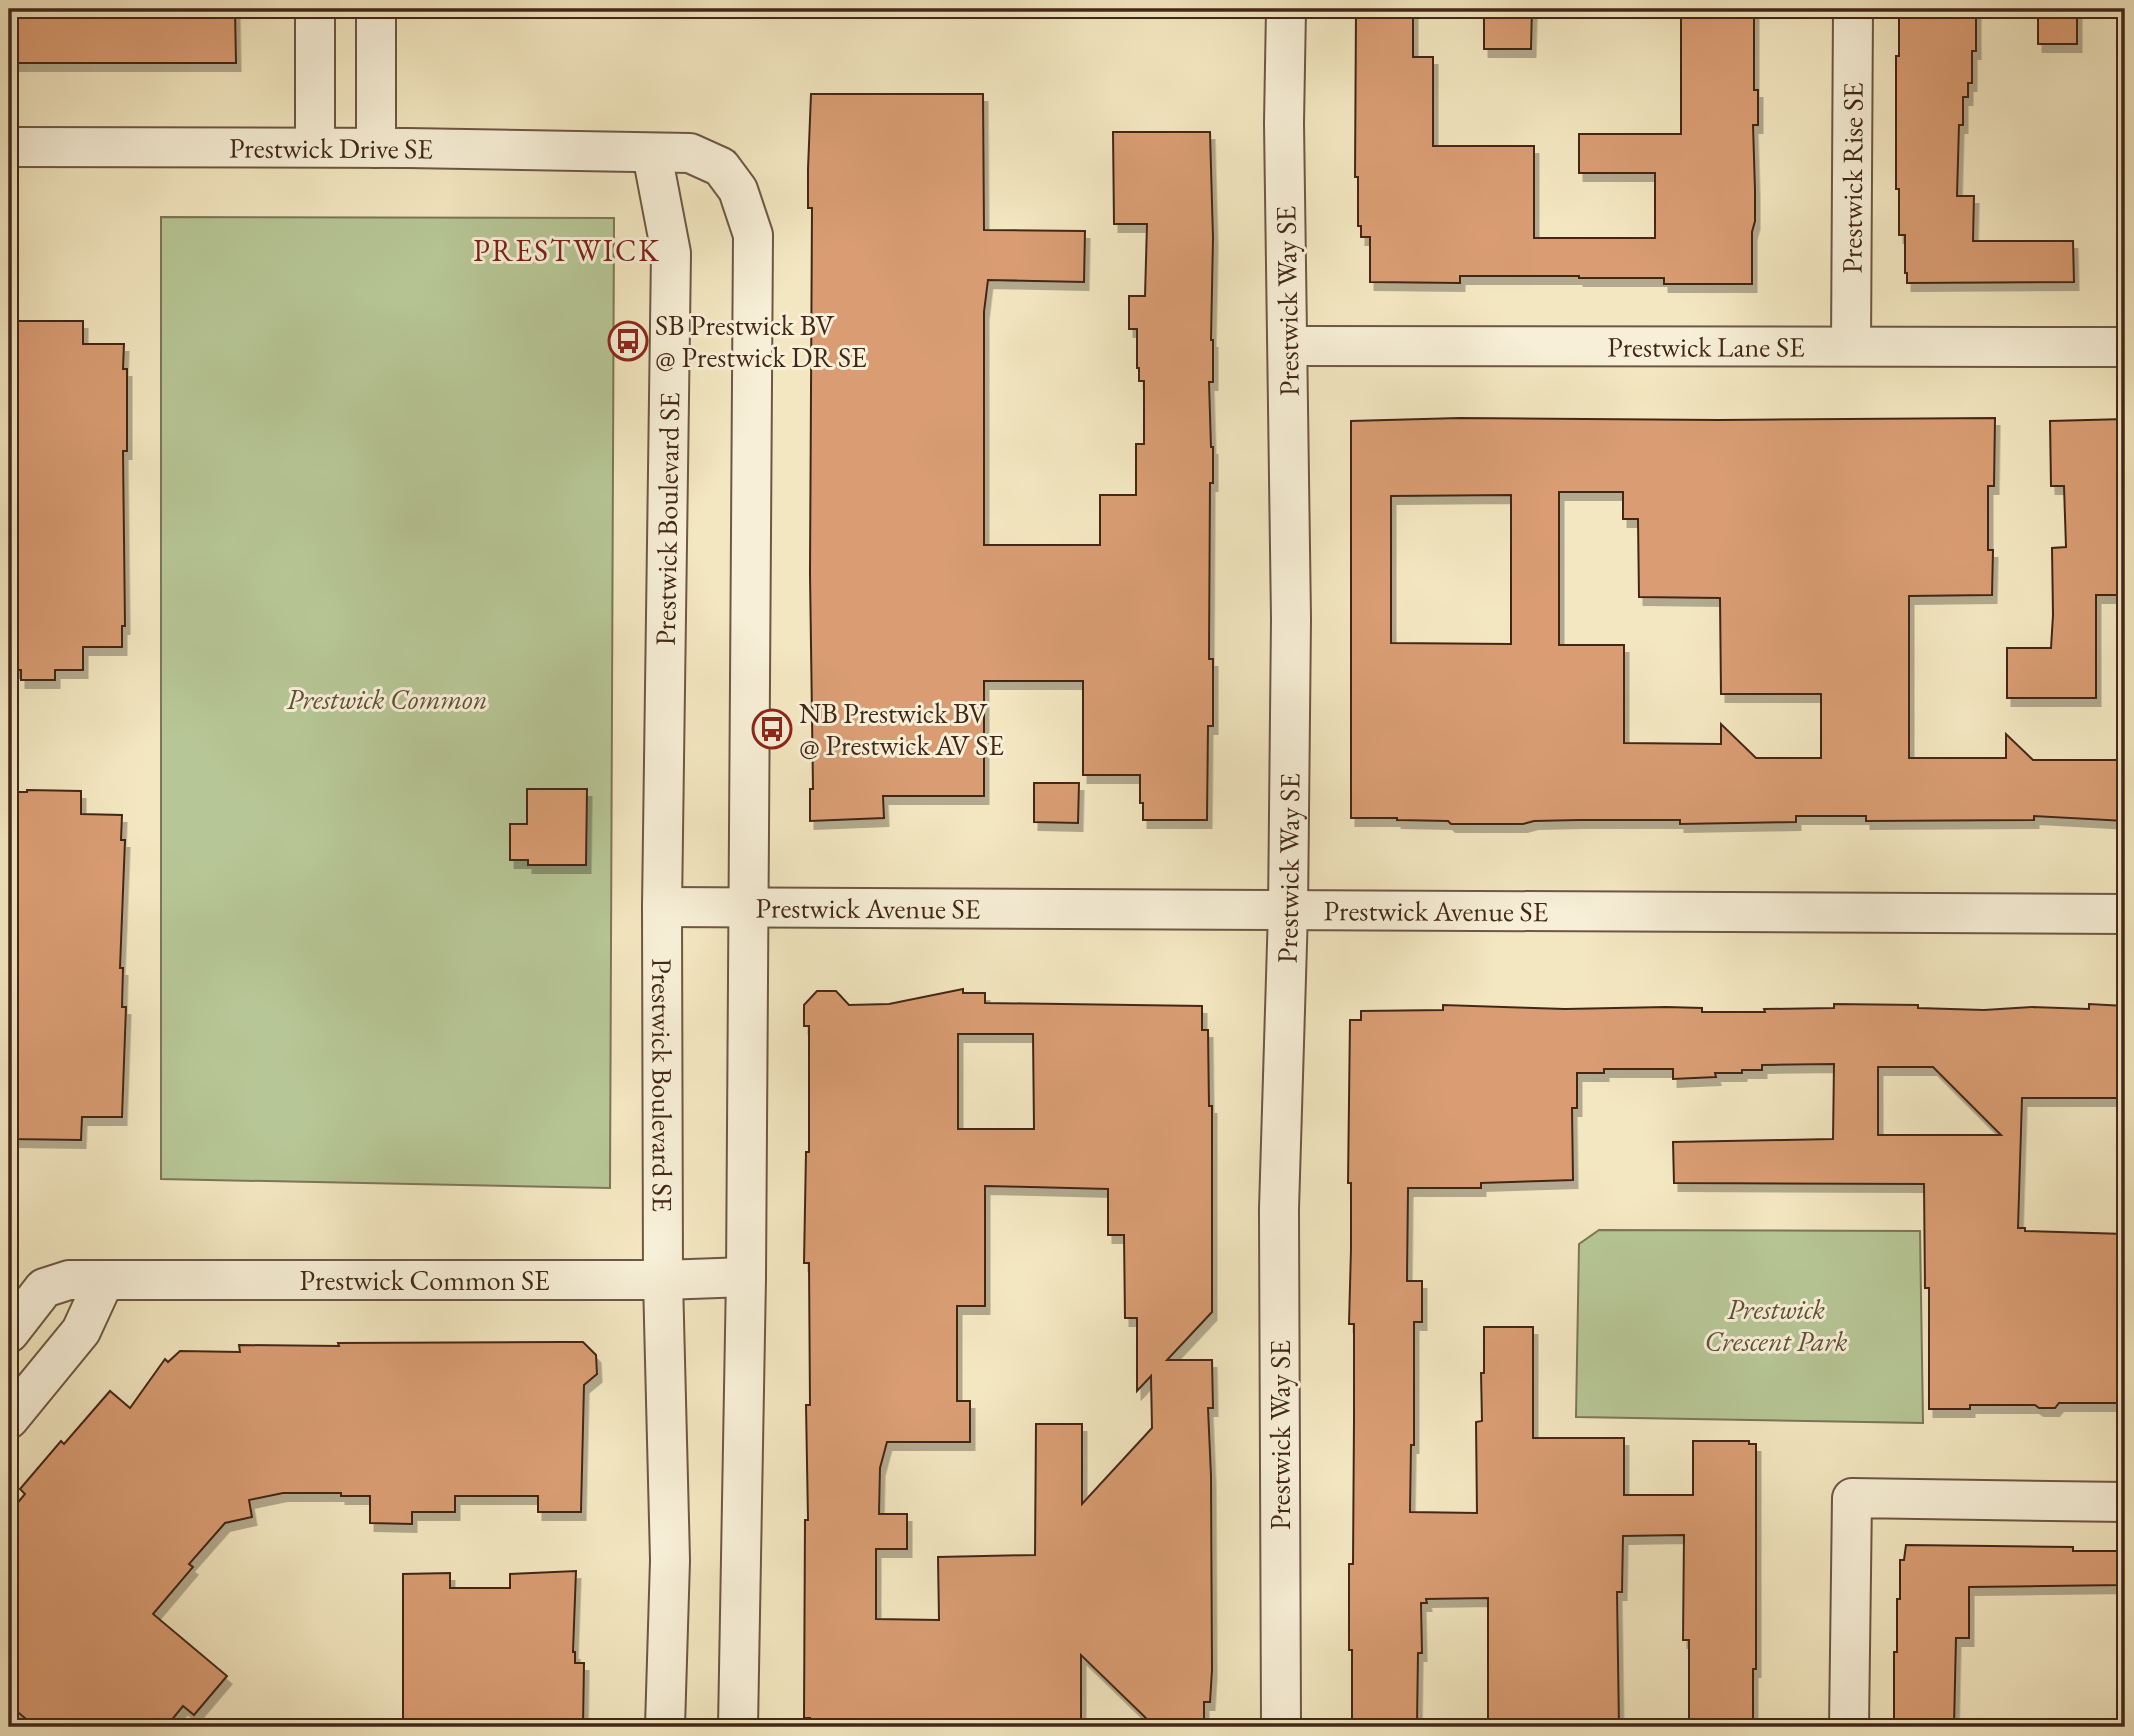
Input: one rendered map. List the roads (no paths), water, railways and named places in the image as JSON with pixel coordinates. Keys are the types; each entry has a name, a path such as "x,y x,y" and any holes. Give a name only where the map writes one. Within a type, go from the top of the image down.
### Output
{"street":[{"path":"315,9 315,147"},
{"path":"376,9 376,148"},
{"name":"Prestwick Way SE","path":"1281,1727 1279,1209 1288,911 1291,619 1284,123 1286,9"},
{"name":"Prestwick Rise SE","path":"1851,346 1853,9"},
{"name":"Prestwick Drive SE","path":"9,147 315,147 652,154"},
{"path":"652,154 690,153 721,167 738,190 752,234 746,1278 738,1727"},
{"name":"Prestwick Boulevard SE","path":"652,154 671,253 662,907 663,1280 670,1560 666,1727"},
{"name":"Prestwick Lane SE","path":"1288,346 2125,347"},
{"name":"Prestwick Avenue SE","path":"662,907 2125,914"},
{"name":"Prestwick Common SE","path":"9,1333 44,1288 69,1280 746,1278"},
{"path":"9,1419 81,1331 104,1281"},
{"path":"1849,1727 1852,1498 2125,1502"}],"place":[{"name":"SB Prestwick BV @ Prestwick DR SE","path":"628,341"},
{"name":"NB Prestwick BV @ Prestwick AV SE","path":"772,729"}],"district":[{"name":"PRESTWICK","path":"567,250"}],"park label":[{"name":"Prestwick Common","path":"387,699"},
{"name":"Prestwick Crescent Park","path":"1776,1325"}]}
